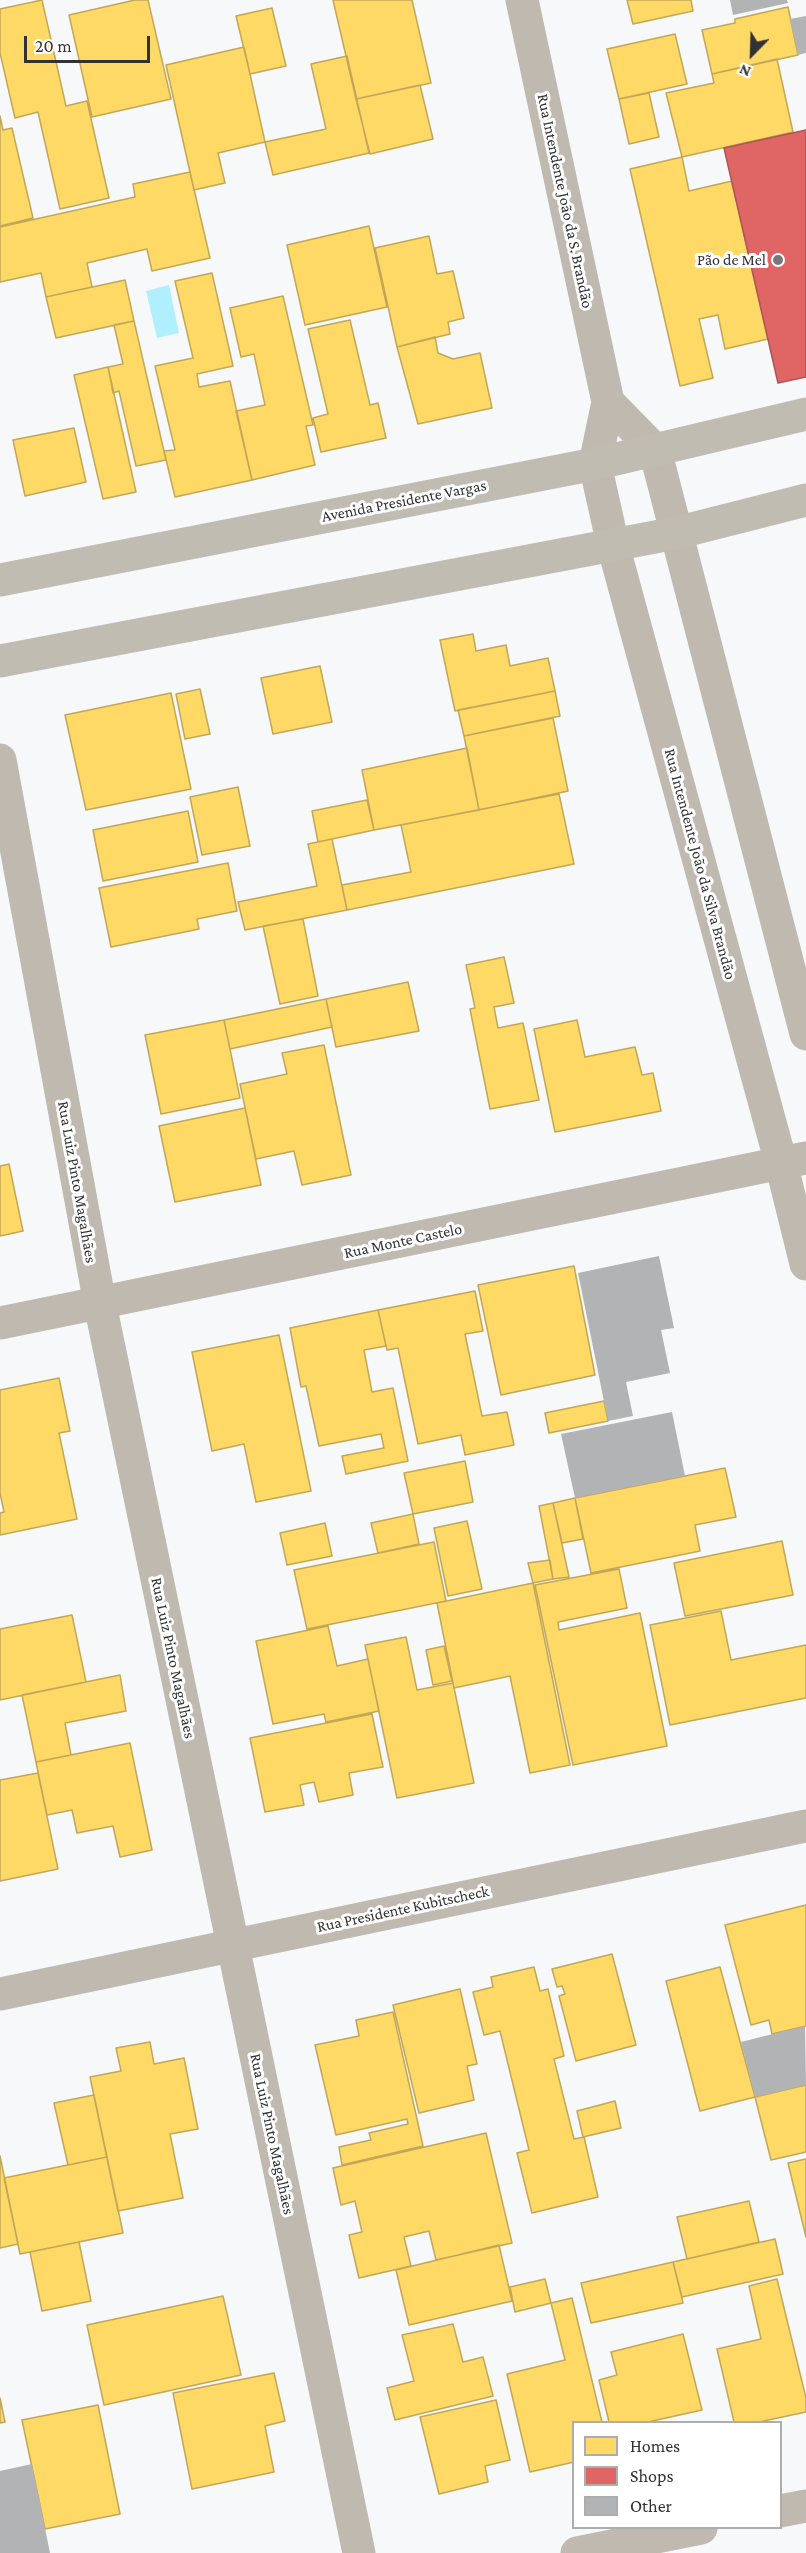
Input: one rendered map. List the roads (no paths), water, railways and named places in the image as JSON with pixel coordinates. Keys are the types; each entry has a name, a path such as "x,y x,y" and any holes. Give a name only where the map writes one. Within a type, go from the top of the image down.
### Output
{"main road":[{"name":"Avenida Presidente Vargas","path":"0,580 595,464 806,414"},
{"path":"0,661 676,533 806,500"}],"street":[{"name":"Rua Intendente João da S. Brandão","path":"522,0 608,402 595,464"},
{"path":"608,402 656,450 676,533 796,952 806,1034"},
{"name":"Rua Intendente João da Silva Brandão","path":"595,464 613,545 794,1160 806,1264"},
{"name":"Rua Luiz Pinto Magalhães","path":"0,760 100,1304 359,2553"},
{"name":"Rua Monte Castelo","path":"0,1323 794,1160"},
{"name":"Rua Presidente Kubitscheck","path":"0,1994 806,1826"},
{"path":"782,2511 806,2506"},
{"path":"577,2553 697,2529"}],"water":[{"path":"169,285 179,333 157,338 146,291"}],"place":[{"name":"Pão de Mel","path":"778,260"}]}
